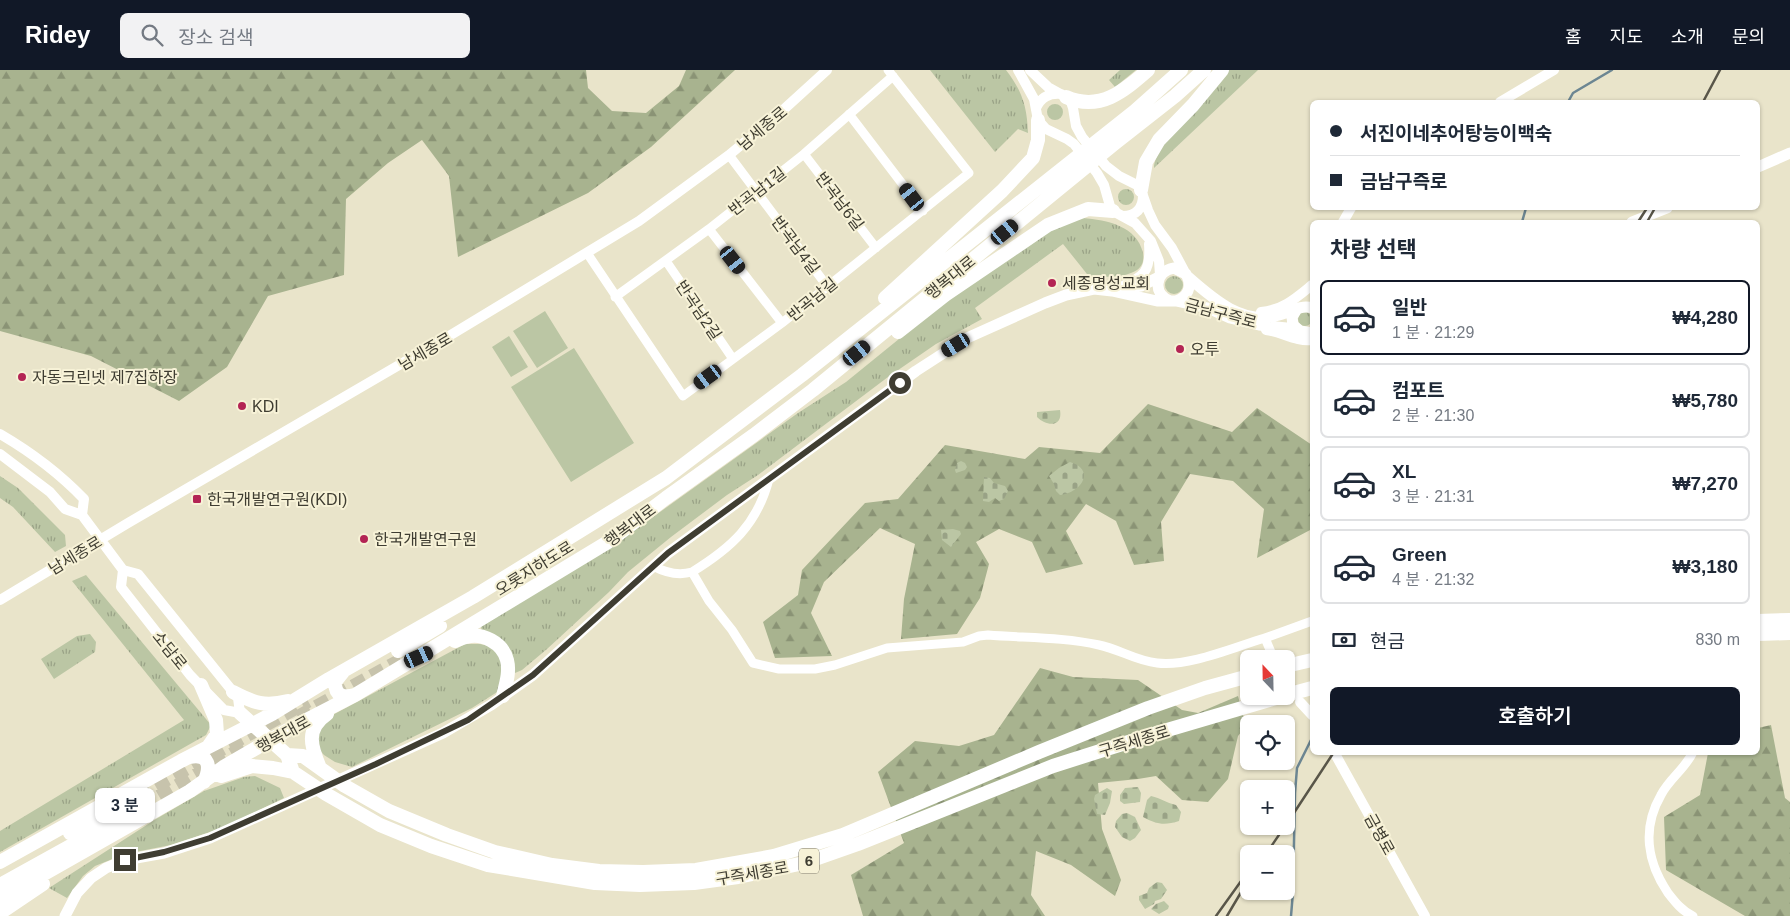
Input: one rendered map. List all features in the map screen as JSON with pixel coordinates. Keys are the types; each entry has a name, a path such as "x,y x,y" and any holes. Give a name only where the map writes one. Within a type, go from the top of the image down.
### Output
{"highway":[{"path":"1064,96 1079,102 1112,97 1126,89 1148,70"},
{"name":"행복대로","path":"0,862 186,758 272,714 473,596 666,478 802,375 1135,111 1181,70"},
{"name":"행복대로","path":"0,900 204,782 225,766 355,695 608,542 813,390 1049,196 1175,96 1204,70"},
{"path":"1142,193 1146,162 1159,140 1193,105 1222,70"},
{"path":"802,375 849,329 1002,190 1033,158 1038,140 1037,114"},
{"path":"813,390 854,366 945,295 1048,225 1088,209 1118,213"},
{"name":"오롯지하도로","path":"666,478 575,542 400,655 488,609 666,498"},
{"path":"1760,621 1790,620"},
{"path":"1760,634 1790,633"},
{"path":"419,657 467,636 488,638 501,648 507,659 508,677 503,696"},
{"path":"1295,664 1310,660"},
{"path":"343,672 335,682 336,692 345,698 355,695"},
{"name":"구즉세종로","path":"287,756 303,756 345,786 397,814 447,835 495,852 552,865 599,871 696,870 774,856 843,835 1148,708 1204,688 1240,678"},
{"path":"200,685 216,720 217,734 208,748"},
{"name":"구즉세종로","path":"1295,693 1310,689"},
{"path":"233,692 254,702 274,705 296,699"},
{"path":"324,772 311,745 314,729 322,718 355,695"},
{"name":"구즉세종로","path":"270,741 287,756 293,772 308,783 380,824 431,846 488,865 595,883 640,885 694,883 738,877 804,863 858,844 1052,766 1254,705"},
{"name":"소담로","path":"240,713 270,741"},
{"path":"186,758 200,756 204,757 207,761 208,774 204,782"},
{"path":"204,782 252,766 293,772"},
{"path":"0,872 139,801 0,884"},
{"path":"0,913 57,875 77,855"}],"main road":[{"path":"1760,167 1790,153"},
{"path":"1637,220 1662,210"},
{"name":"금남구즉로","path":"1112,291 1141,286 1169,269 1179,269 1232,314 1259,325 1296,329 1310,334"},
{"name":"금남구즉로","path":"1160,276 1157,285 1158,291 1161,295 1173,301 1186,296 1190,285 1187,275"},
{"name":"금남구즉로","path":"65,916 77,893 91,878 106,868 125,860 164,852 210,838 468,720 533,675 668,553 916,371 967,338 1066,295 1094,289 1264,318 1299,308"},
{"path":"1296,329 1292,317 1299,308 1310,308"}],"street":[{"name":"남세종로","path":"0,600 384,375 639,221 729,155 827,70"},
{"path":"1018,70 1034,98 1037,114 1046,129 1067,139 1078,141 1119,176 1137,185 1155,225 1213,297"},
{"path":"1030,70 1048,87 1064,96 1073,108 1078,141 1104,185 1110,206 1135,223 1148,238 1159,261 1160,276"},
{"path":"1503,100 1554,70"},
{"name":"반곡남1길","path":"615,297 709,229 804,154 849,114 890,73"},
{"name":"반곡남길","path":"587,253 683,396 782,323 969,173 890,73"},
{"path":"1037,114 1039,102 1048,94 1064,96"},
{"path":"849,114 923,211"},
{"name":"반곡남6길","path":"804,154 876,248"},
{"name":"반곡남4길","path":"729,155 827,286"},
{"path":"1118,213 1134,214 1138,211 1141,207 1142,193"},
{"path":"709,229 782,323"},
{"path":"1112,291 1138,279 1147,271 1150,259 1148,238"},
{"path":"1172,248 1187,275"},
{"name":"반곡남2길","path":"666,261 733,359"},
{"path":"1232,314 1271,311 1290,303 1310,288"},
{"path":"1299,308 1310,290"},
{"path":"1232,314 1258,329 1275,331 1298,340 1310,335"},
{"name":"소담로","path":"0,434 65,479 84,499 82,515"},
{"name":"소담로","path":"0,454 50,492 65,509 82,515 123,570 138,574 238,698 240,713 224,710 190,674 121,587 123,570"},
{"path":"653,566 664,572 686,574 718,556 746,527 765,496 769,479"},
{"path":"692,572 709,601 732,630 753,663 779,669 815,670 835,666 887,648 963,642 988,635 1046,638 1101,645 1129,656 1157,663 1182,662 1265,638 1310,622"},
{"path":"1265,638 1269,650"},
{"path":"1300,702 1310,713"},
{"name":"금병로","path":"1336,755 1425,916"},
{"path":"1691,755 1682,771 1669,783 1661,795 1650,825 1649,851 1654,869 1674,901 1687,914 1693,916"}],"green space":[{"path":"0,70 586,70 588,88 612,111 646,113 679,86 686,70 735,70 651,147 588,193 458,257 449,176 422,140 388,163 346,199 344,275 268,296 227,367 179,401 91,356 0,331"},
{"path":"930,70 1006,70 1023,99 1028,133 1018,129 995,152"},
{"path":"1120,70 1136,70 1115,87 1109,80"},
{"path":"1229,70 1258,70 1154,168 1157,157 1173,131"},
{"path":"1052,104 1058,104 1063,109 1061,118 1052,120 1047,115 1047,109"},
{"path":"1123,189 1129,189 1134,194 1132,203 1123,205 1118,200 1118,194"},
{"path":"1083,218 1120,226 1134,236 1140,244 1143,253 1141,267 1126,275 1091,279 1063,244 975,308 982,319 936,344 888,377 758,475 727,495 671,537 628,572 609,592 522,670 515,673 482,633 481,626 621,540 798,413 846,382 942,304 1060,224"},
{"path":"1170,276 1178,276 1183,281 1181,292 1170,294 1165,289 1165,281"},
{"path":"545,311 568,348 537,368 513,331"},
{"path":"1302,312 1310,314 1310,324 1302,326 1298,322 1298,316"},
{"path":"509,336 528,367 511,377 492,347"},
{"path":"574,348 634,443 571,482 511,387"},
{"path":"1148,404 1232,432 1257,408 1310,444 1310,530 1257,558 1264,509 1233,481 1190,474 1161,522 1164,561 1134,565 1116,521 1086,504 1066,531 1083,564 1046,573 1032,542 999,529 976,542 989,564 980,598 957,634 901,639 904,599 915,544 880,528 824,582 811,613 832,656 775,658 763,622 798,595 802,570 865,503 898,499 945,445 1025,459 1039,447 1100,453"},
{"path":"1060,410 1059,420 1053,424 1045,423 1037,417 1037,412"},
{"path":"961,461 967,467 965,470 956,473 957,463"},
{"path":"1070,462 1078,465 1082,470 1083,480 1075,490 1060,495 1049,476"},
{"path":"0,476 18,488 65,535 66,546 55,552 13,507 0,498"},
{"path":"984,477 990,478 994,483 1005,486 1008,491 1004,499 999,501 995,498 989,502 983,501"},
{"path":"953,529 960,531 961,534 951,547 942,540 941,530"},
{"path":"86,575 211,725 206,735 0,852 0,831 184,720 72,581"},
{"path":"90,634 96,642 95,652 54,679 41,659 77,636"},
{"path":"465,644 489,646 495,651 504,664 502,689 472,708 352,767 335,762 324,755 317,747 317,730 327,718"},
{"path":"1040,668 1073,677 1138,680 1182,710 1198,713 1238,696 1243,715 1240,715 1240,734 1228,779 1208,802 1182,800 1156,776 1098,783 1102,829 1121,880 1115,896 1071,865 1036,851 1031,895 1045,916 863,916 851,875 904,843 878,772 915,741 959,746 994,735"},
{"path":"1771,725 1785,798 1790,802 1790,916 1745,916 1666,870 1664,817 1700,795 1708,755 1760,755 1760,728"},
{"path":"255,776 280,788 284,798 222,828 171,845 125,854 95,866 83,876 67,898 49,888 156,819 204,791 244,777"},
{"path":"1138,787 1141,793 1140,802 1124,804 1120,801 1120,795 1125,788"},
{"path":"1107,788 1112,791 1110,803 1105,815 1097,814 1095,795"},
{"path":"1151,796 1176,805 1181,812 1179,821 1160,824 1143,817 1147,800"},
{"path":"1127,813 1135,817 1141,830 1130,841 1122,837 1115,827 1116,821 1122,814"},
{"path":"1157,882 1162,883 1167,890 1161,899 1145,909 1139,900 1139,896 1147,893 1149,888"},
{"path":"1164,901 1169,906 1168,909 1159,914 1151,909 1156,904"}],"waterway":[{"path":"1569,100 1573,93 1612,70"},
{"path":"1523,220 1525,210"},
{"path":"1291,916 1297,768 1310,742"}],"tunnel":[{"path":"298,717 401,660"},
{"path":"137,796 308,701"},
{"path":"141,807 246,746"}],"railway":[{"path":"1704,100 1720,70"},
{"path":"1639,220 1646,210"},
{"path":"1648,220 1654,210"},
{"path":"1295,811 1332,755"},
{"path":"1272,845 1279,835"},
{"path":"1216,916 1240,883"},
{"path":"1227,916 1240,894"}],"place":[{"name":"세종명성교회","path":"1052,283"},
{"name":"오투","path":"1180,349"},
{"name":"자동크린넷 제7집하장","path":"22,377"},
{"name":"KDI","path":"242,406"},
{"name":"한국개발연구원(KDI)","path":"197,499"},
{"name":"한국개발연구원","path":"364,539"}],"route":[{"path":"125,860 176,850 210,838 298,800 468,720 533,675 668,553 900,383"}]}
